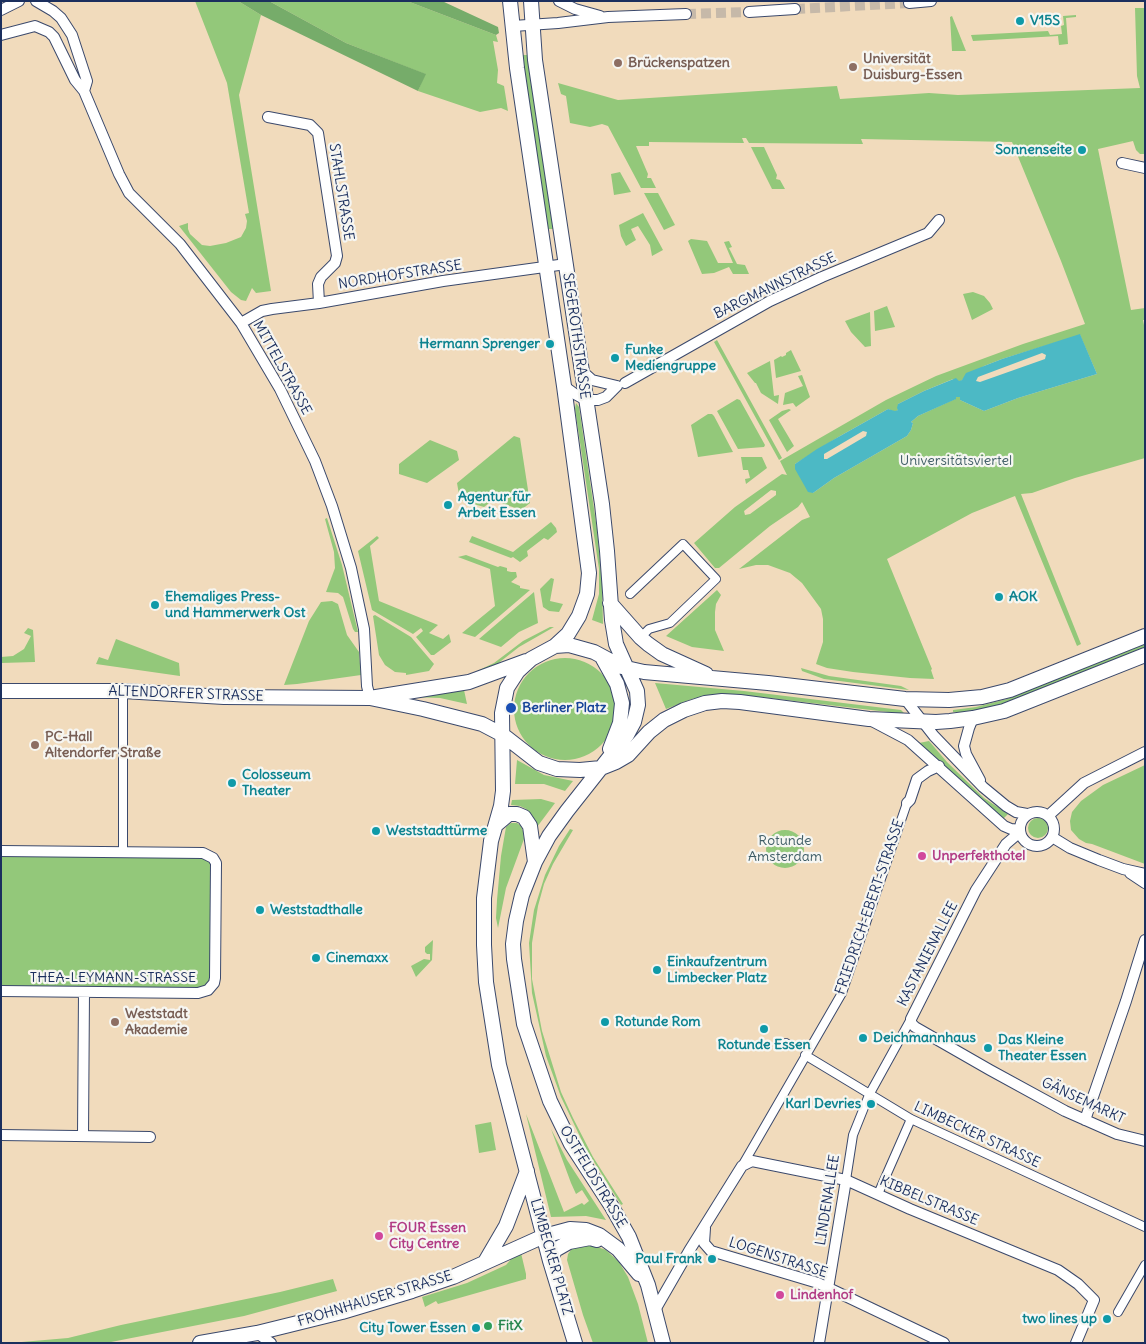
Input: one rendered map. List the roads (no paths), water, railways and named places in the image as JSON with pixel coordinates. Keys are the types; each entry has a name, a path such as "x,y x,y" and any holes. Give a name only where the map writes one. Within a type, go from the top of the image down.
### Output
{"main road":[{"name":"SEGEROTHSTRASSE","path":"510,1 518,78 564,386 588,573 587,594 579,616 568,634 555,646"},
{"name":"SEGEROTHSTRASSE","path":"531,1 536,60 607,551 614,637 637,691 638,705 636,715 627,735 601,768"},
{"path":"610,603 641,638 662,654 716,678"},
{"path":"485,1262 506,1226 527,1170 499,1065 486,982 484,945 484,898 491,841 503,790 502,713 505,694 518,671 531,659 555,646 576,646 627,669 654,674 716,678 904,699 949,700 982,697 1003,692 1145,636"},
{"path":"502,735 533,760 546,766 569,770 601,768 622,759 664,720 684,710 706,703 722,701 740,702 869,719 922,722 973,718 1004,711 1145,655"},
{"path":"601,656 617,684 622,708 618,731 601,768"},
{"name":"ALTENDORFER STRASSE","path":"1,691 122,691 224,697 370,698 469,682 531,659"},
{"name":"ALTENDORFER STRASSE","path":"370,698 423,708 465,719 482,724 502,735"},
{"name":"OSTFELDSTRASSE","path":"601,768 552,831 534,862 519,905 514,936 514,959 524,1024 550,1101 571,1144 624,1229 648,1285"},
{"path":"496,825 509,814 517,814 524,817 530,826 534,862"},
{"name":"LIMBECKER PLATZ","path":"527,1170 550,1260 575,1343"},
{"name":"FROHNHAUSER STRASSE","path":"200,1343 257,1333 342,1312 412,1291 453,1277 544,1236 570,1228 593,1232 610,1243 618,1249 648,1285"},
{"path":"550,1260 555,1250 574,1240 590,1238 610,1243"},
{"path":"648,1285 663,1343"}],"street":[{"path":"1,10 19,1"},
{"path":"36,1 62,18 72,36 87,81 84,91"},
{"path":"559,1 575,9 608,17"},
{"path":"909,3 931,1"},
{"path":"749,12 795,9"},
{"path":"513,26 608,17 686,14"},
{"path":"1,35 29,26 49,32 54,37 75,80 84,91"},
{"name":"MITTELSTRASSE","path":"84,91 117,171 129,193 180,244 241,323 280,389 302,433 332,506 351,568 364,629 364,652 370,698"},
{"name":"STAHLSTRASSE","path":"268,117 310,125 318,133 337,256 335,263 321,277 318,284 319,303"},
{"path":"1122,163 1145,168"},
{"name":"BARGMANNSTRASSE","path":"625,382 770,301 928,233 939,220"},
{"name":"NORDHOFSTRASSE","path":"241,323 262,312 443,281 566,264"},
{"path":"564,386 586,400 598,400 606,397 617,386 592,380 582,371"},
{"path":"630,594 683,544 716,579 670,623 649,629 644,634"},
{"path":"122,691 123,852"},
{"path":"904,699 922,722 983,787 1006,806 1016,812 1027,814 1037,812 1048,816 1054,826 1052,837 1043,844 1036,846 1026,842 1020,831 1022,820 1027,814"},
{"path":"973,718 964,746 966,754 983,787"},
{"path":"869,719 908,740 1004,826 1020,831"},
{"path":"1048,816 1084,782 1145,752"},
{"name":"FRIEDRICH-EBERT-STRASSE","path":"742,1166 842,992 906,804 910,800 917,779 939,766"},
{"name":"KASTANIENALLEE","path":"869,1094 911,1019 976,890 1006,844 1020,831"},
{"path":"1052,837 1070,848 1123,869 1145,874"},
{"name":"THEA-LEYMANN-STRASSE","path":"1,851 203,853 212,858 216,863 214,983 208,990 198,993 1,991"},
{"path":"1123,869 1145,884"},
{"path":"1085,1120 1100,1080 1144,943"},
{"path":"83,1135 84,992"},
{"name":"GÄNSEMARKT","path":"911,1019 911,1023 915,1027 990,1070 1085,1120 1117,1134 1145,1141"},
{"name":"LIMBECKER STRASSE","path":"805,1055 911,1118 1145,1227"},
{"name":"LINDENALLEE","path":"819,1343 853,1135 869,1094"},
{"path":"878,1194 911,1118"},
{"path":"1,1135 150,1137"},
{"name":"KIBBELSTRASSE","path":"742,1166 748,1162 756,1162 846,1180 1058,1270 1078,1284 1094,1300 1076,1343"},
{"path":"655,1310 742,1166"},
{"name":"LOGENSTRASSE","path":"706,1224 703,1239 704,1243 711,1250 818,1283 944,1343"},
{"path":"1118,1312 1145,1265"},
{"path":"257,1333 270,1343"}],"water":[{"path":"1080,334 1097,374 1018,398 984,411 960,400 960,397 956,397 956,399 918,416 911,422 913,423 911,430 907,436 834,478 813,493 808,492 795,469 795,464 817,449 888,409 898,410 898,404 924,391 956,378 959,381 962,380 966,373 1002,359","holes":["1042,353 1046,355 1045,359 980,382 976,381 978,377","863,431 867,432 866,436 824,459 824,454"]}],"tunnel":[{"path":"795,9 909,3"},
{"path":"686,14 749,12"}],"place":[{"name":"V15S","path":"1020,21"},
{"name":"Brückenspatzen","path":"618,63"},
{"name":"Universität Duisburg-Essen","path":"853,67"},
{"name":"Sonnenseite","path":"1082,150"},
{"name":"Hermann Sprenger","path":"550,344"},
{"name":"Funke Mediengruppe","path":"615,358"},
{"name":"Agentur für Arbeit Essen","path":"448,505"},
{"name":"AOK","path":"999,597"},
{"name":"Ehemaliges Press- und Hammerwerk Ost","path":"155,605"},
{"name":"Berliner Platz","path":"511,708"},
{"name":"PC-Hall Altendorfer Straße","path":"35,745"},
{"name":"Colosseum Theater","path":"232,783"},
{"name":"Weststadttürme","path":"376,831"},
{"name":"Unperfekthotel","path":"922,856"},
{"name":"Weststadthalle","path":"260,910"},
{"name":"Cinemaxx","path":"316,958"},
{"name":"Einkaufzentrum Limbecker Platz","path":"657,970"},
{"name":"Weststadt Akademie","path":"115,1022"},
{"name":"Rotunde Rom","path":"605,1022"},
{"name":"Rotunde Essen","path":"764,1029"},
{"name":"Deichmannhaus","path":"863,1038"},
{"name":"Das Kleine Theater Essen","path":"988,1048"},
{"name":"Karl Devries","path":"871,1104"},
{"name":"FOUR Essen City Centre","path":"379,1236"},
{"name":"Paul Frank","path":"712,1259"},
{"name":"Lindenhof","path":"780,1295"},
{"name":"two lines up","path":"1107,1319"},
{"name":"FitX","path":"488,1326"},
{"name":"City Tower Essen","path":"476,1328"}],"park label":[{"name":"Universitätsviertel","path":"956,461"},
{"name":"Rotunde Amsterdam","path":"785,850"}]}
